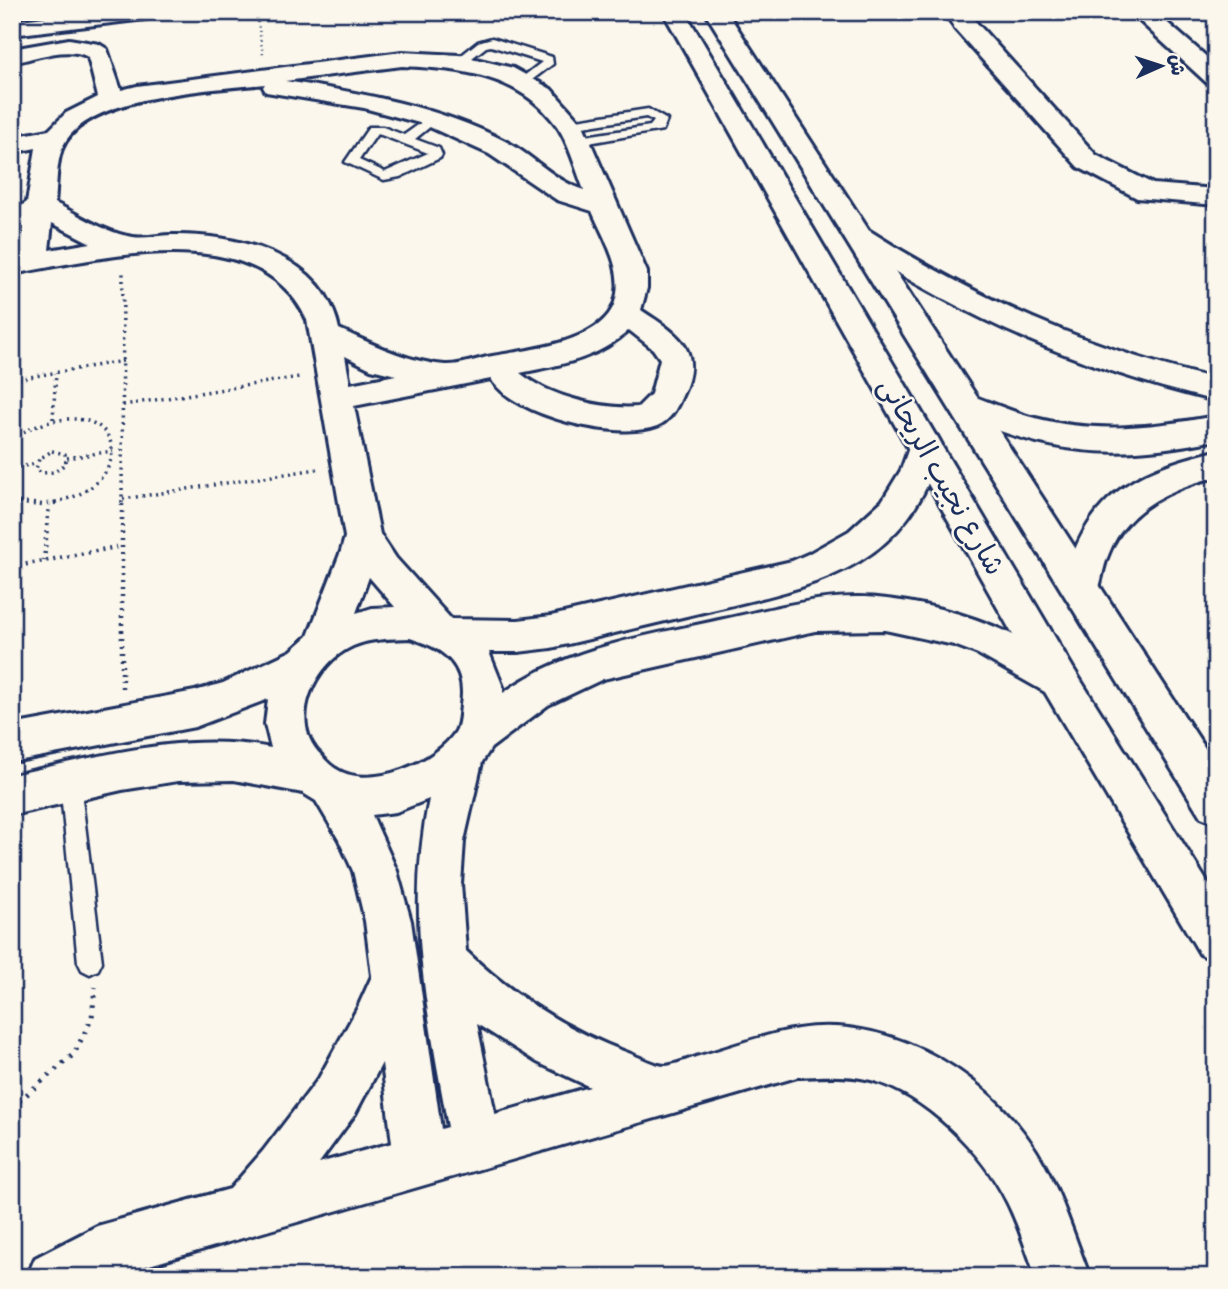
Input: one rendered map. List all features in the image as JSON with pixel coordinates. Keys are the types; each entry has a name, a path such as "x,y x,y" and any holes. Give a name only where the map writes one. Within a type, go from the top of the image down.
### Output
{"street":[{"path":"12,28 64,17 145,12"},
{"name":"شارع نجيب الريحانى","path":"674,12 1059,680 1216,938"},
{"path":"956,12 972,34 1087,161 1147,192 1216,197"},
{"path":"1141,12 1216,78"},
{"name":"شارع نجيب الريحانى","path":"720,15 1216,803"},
{"path":"12,56 76,46 94,49 99,54 111,100"},
{"path":"334,385 451,376 569,352 593,343 626,314 634,292 632,272 573,133 542,94 504,73 459,61 402,59 138,93 111,100 78,116 55,136 48,150 40,205 23,263 128,247 170,243 206,244 239,251 268,262 293,277 311,297 322,320 334,385 363,537 383,568 444,631 472,654 484,679 485,706 449,800 440,851 438,906 476,1144"},
{"path":"260,77 279,88 366,101 432,119 498,148 567,194 603,205"},
{"path":"720,90 761,84"},
{"path":"12,145 55,136"},
{"path":"12,165 45,172"},
{"path":"12,226 40,205"},
{"path":"40,205 97,235 128,247"},
{"path":"860,237 945,290 1050,339 1170,380 1216,390"},
{"path":"499,366 510,384 530,398 622,419 632,420 652,414 659,409 677,369 677,361 668,346 626,314"},
{"path":"325,335 383,360 451,376"},
{"path":"964,405 1006,424 1052,437 1100,443 1158,440 1216,428"},
{"path":"1158,440 1199,467"},
{"path":"12,744 195,709 232,697 312,655 348,631 378,621 408,620 444,631 518,636 551,632 806,572 848,552 887,521 913,485 925,445"},
{"path":"1081,589 1091,550 1112,517 1141,492 1199,467"},
{"path":"363,537 340,609 291,688 285,712 287,736 296,757 322,782 355,826 375,871 388,921 420,1160"},
{"path":"12,794 151,766 193,761 235,761 322,782 353,794 378,796 402,792 427,783 448,770 470,744 534,693 564,677 597,664 815,615 885,614 944,626 992,642 1059,680"},
{"path":"445,963 490,1004 542,1040 601,1069 665,1091"},
{"path":"245,1211 296,1154 338,1095 371,1035 395,977"},
{"path":"54,1277 97,1253 476,1144 797,1053 846,1051 897,1063 944,1091 988,1130 1025,1182 1063,1277"}],"lane":[{"path":"648,113 661,120 661,124 652,129 573,133 648,113"},
{"path":"405,140 432,119"},
{"path":"374,130 405,140 433,151 435,155 395,174 384,176 352,162 374,130"},
{"path":"69,783 90,962"}],"path":[{"path":"258,22 260,77"},
{"path":"122,724 123,361 128,247"},
{"path":"12,380 123,361"},
{"path":"53,419 56,373"},
{"path":"123,405 334,385"},
{"path":"12,438 53,419 77,418 97,424 109,435 113,451 108,468 94,484 73,498 49,505 24,506 12,502"},
{"path":"67,458 113,451"},
{"path":"12,468 36,464 44,454 52,452 65,454 67,458"},
{"path":"36,464 36,469 47,474 62,468 67,458"},
{"path":"123,499 349,464"},
{"path":"44,561 49,505"},
{"path":"12,567 122,546"},
{"path":"12,1107 74,1054 92,1018 95,986 90,962"}]}
